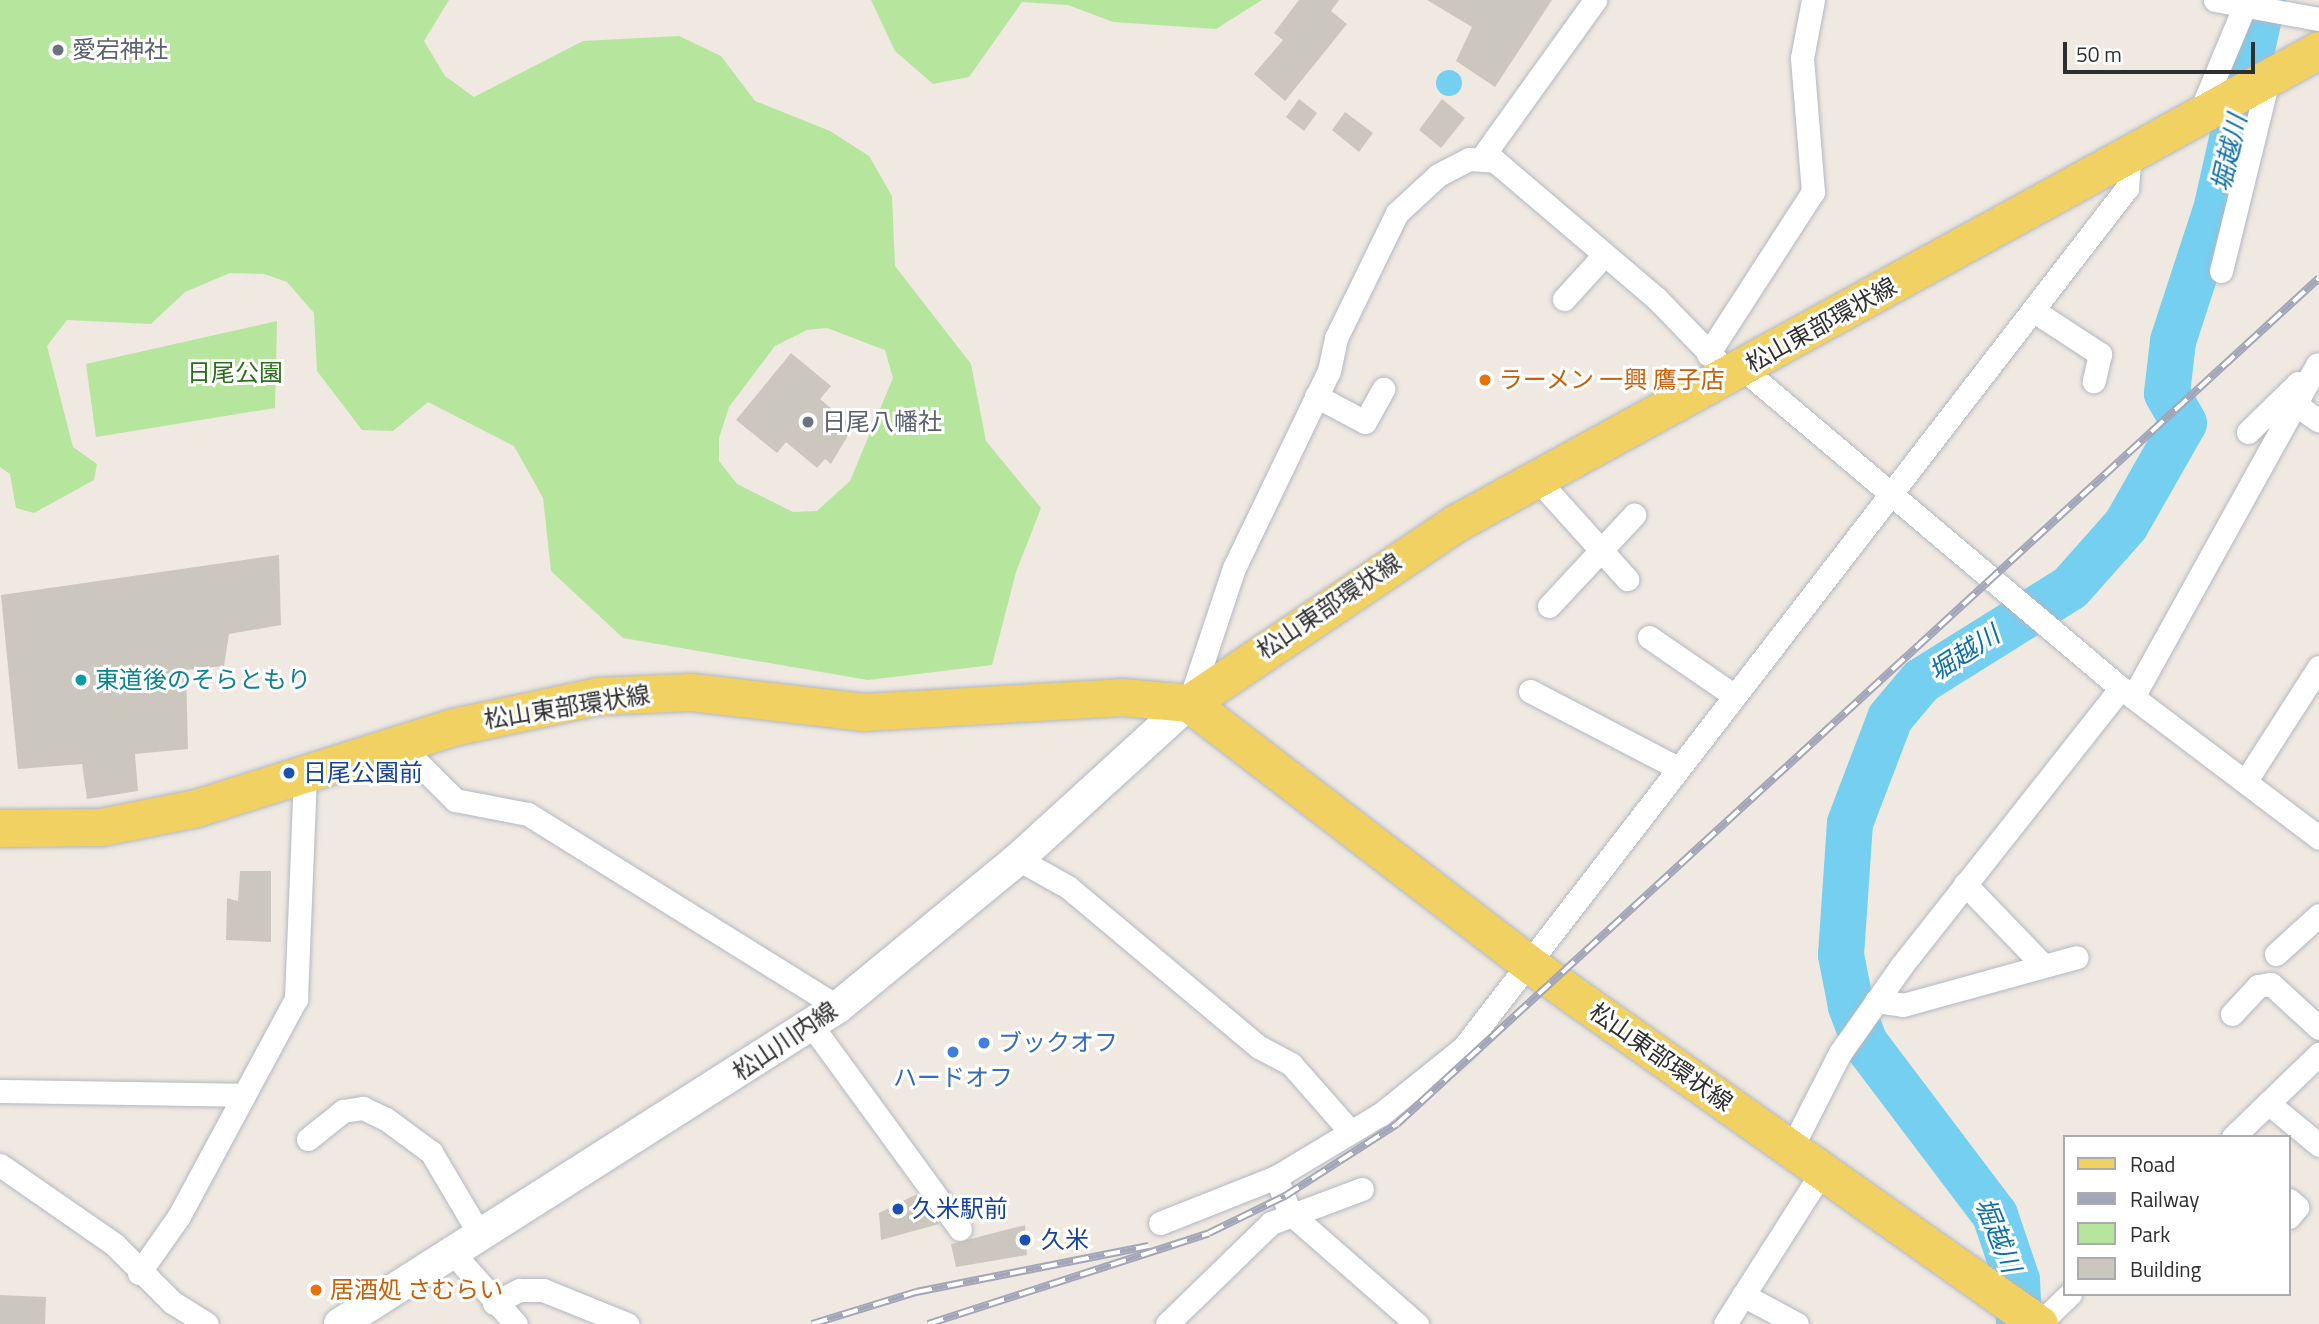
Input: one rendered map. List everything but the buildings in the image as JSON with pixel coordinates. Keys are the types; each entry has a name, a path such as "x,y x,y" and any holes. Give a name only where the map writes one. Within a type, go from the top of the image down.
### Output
{"main road":[{"name":"松山東部環状線","path":"1189,703 1344,593 1727,366 2130,155 2319,50"},
{"name":"松山東部環状線","path":"0,828 134,821 305,775 522,710 653,691 864,712 1122,697 1189,703 1532,966 2030,1318"},
{"name":"松山川内線","path":"340,1324 838,1007 1018,859 1189,703"}],"street":[{"path":"1189,703 1234,568 1317,396 1336,338 1397,213 1438,175 1483,156 1595,0"},
{"path":"1727,366 1813,192 1802,58 1813,0"},
{"path":"2215,0 2319,19"},
{"path":"2206,111 2246,4"},
{"path":"2221,271 2263,81"},
{"path":"1160,1223 1276,1177 1349,1130 1381,1114 1464,1047 1532,966 1678,768 1895,494 2127,187 2130,155"},
{"path":"1483,156 1604,255 1727,366 1895,494 2041,616 2127,693 2247,779 2319,838"},
{"path":"1564,299 1604,255"},
{"path":"2034,311 2100,354 2094,381"},
{"path":"1791,1149 1848,1040 1873,1005 1965,884 2127,693 2318,363"},
{"path":"2248,432 2318,363"},
{"path":"1317,396 1365,422 1383,389"},
{"path":"2295,404 2319,421"},
{"path":"1537,479 1626,579"},
{"path":"1549,607 1634,516"},
{"path":"1648,637 1735,696"},
{"path":"2247,779 2319,667"},
{"path":"1530,691 1678,768"},
{"path":"401,746 455,800 527,814 553,827 838,1007"},
{"path":"139,1273 179,1216 296,999 305,775"},
{"path":"1018,859 1068,887 1259,1047 1291,1064 1349,1130"},
{"path":"1965,884 2043,965"},
{"path":"2276,954 2319,915"},
{"path":"1873,1005 1903,1005 2077,957"},
{"path":"2232,1014 2259,986 2271,984 2319,1028"},
{"path":"812,1026 960,1229"},
{"path":"2235,1135 2319,1054"},
{"path":"0,1091 244,1095"},
{"path":"2269,1103 2319,1145"},
{"path":"308,1139 343,1111 363,1108 386,1119 431,1152 480,1235"},
{"path":"0,1165 114,1244 139,1273 208,1324"},
{"path":"1725,1324 1822,1172"},
{"path":"1276,1177 1290,1213 1417,1324"},
{"path":"1177,1321 1272,1223 1290,1213 1362,1189"},
{"path":"2291,1202 2297,1207 2291,1214"},
{"path":"452,1252 494,1303 516,1324"},
{"path":"494,1303 520,1290 543,1290 627,1324"},
{"path":"1744,1295 1797,1324"},
{"path":"2030,1318 2067,1296"}],"green space":[{"path":"0,0 449,0 424,41 445,76 474,97 583,41 679,36 721,56 755,101 830,131 869,156 892,196 895,266 971,364 986,441 1041,508 1016,572 992,665 868,680 623,638 551,571 543,498 514,446 428,402 393,431 362,430 317,371 314,313 287,282 264,274 230,273 185,292 151,324 67,320 47,346 73,447 97,464 94,480 34,513 16,508 10,474 0,467","holes":["827,328 885,350 893,378 850,481 817,511 793,512 737,484 719,461 719,438 729,407 775,346 807,330"]},
{"path":"871,0 1262,0 1216,29 1113,22 1068,5 1022,2 969,77 933,84 895,51"},
{"name":"日尾公園","path":"277,321 275,408 96,437 86,364"}],"water":[{"path":"1449,70 1458,74 1462,83 1458,92 1449,96 1440,92 1436,83 1440,74"}],"waterway":[{"name":"堀越川","path":"2019,1324 2017,1280 1995,1215 1865,1043 1851,1006 1841,955 1850,823 1890,718 1921,681 2070,588 2126,525 2184,423 2167,393 2173,341 2217,206 2263,0"}],"railway":[{"path":"928,1324 1209,1233 1285,1196 1397,1124 2319,278"},
{"path":"812,1324 916,1292 1149,1246"}],"place":[{"name":"愛宕神社","path":"58,50"},
{"name":"ラーメン 一興 鷹子店","path":"1485,380"},
{"name":"日尾八幡社","path":"808,422"},
{"name":"東道後のそらともり","path":"81,680"},
{"name":"日尾公園前","path":"289,773"},
{"name":"ブックオフ","path":"984,1043"},
{"name":"ハードオフ","path":"953,1052"},
{"name":"久米駅前","path":"898,1209"},
{"name":"久米","path":"1025,1240"},
{"name":"居酒処 さむらい","path":"316,1290"}]}
